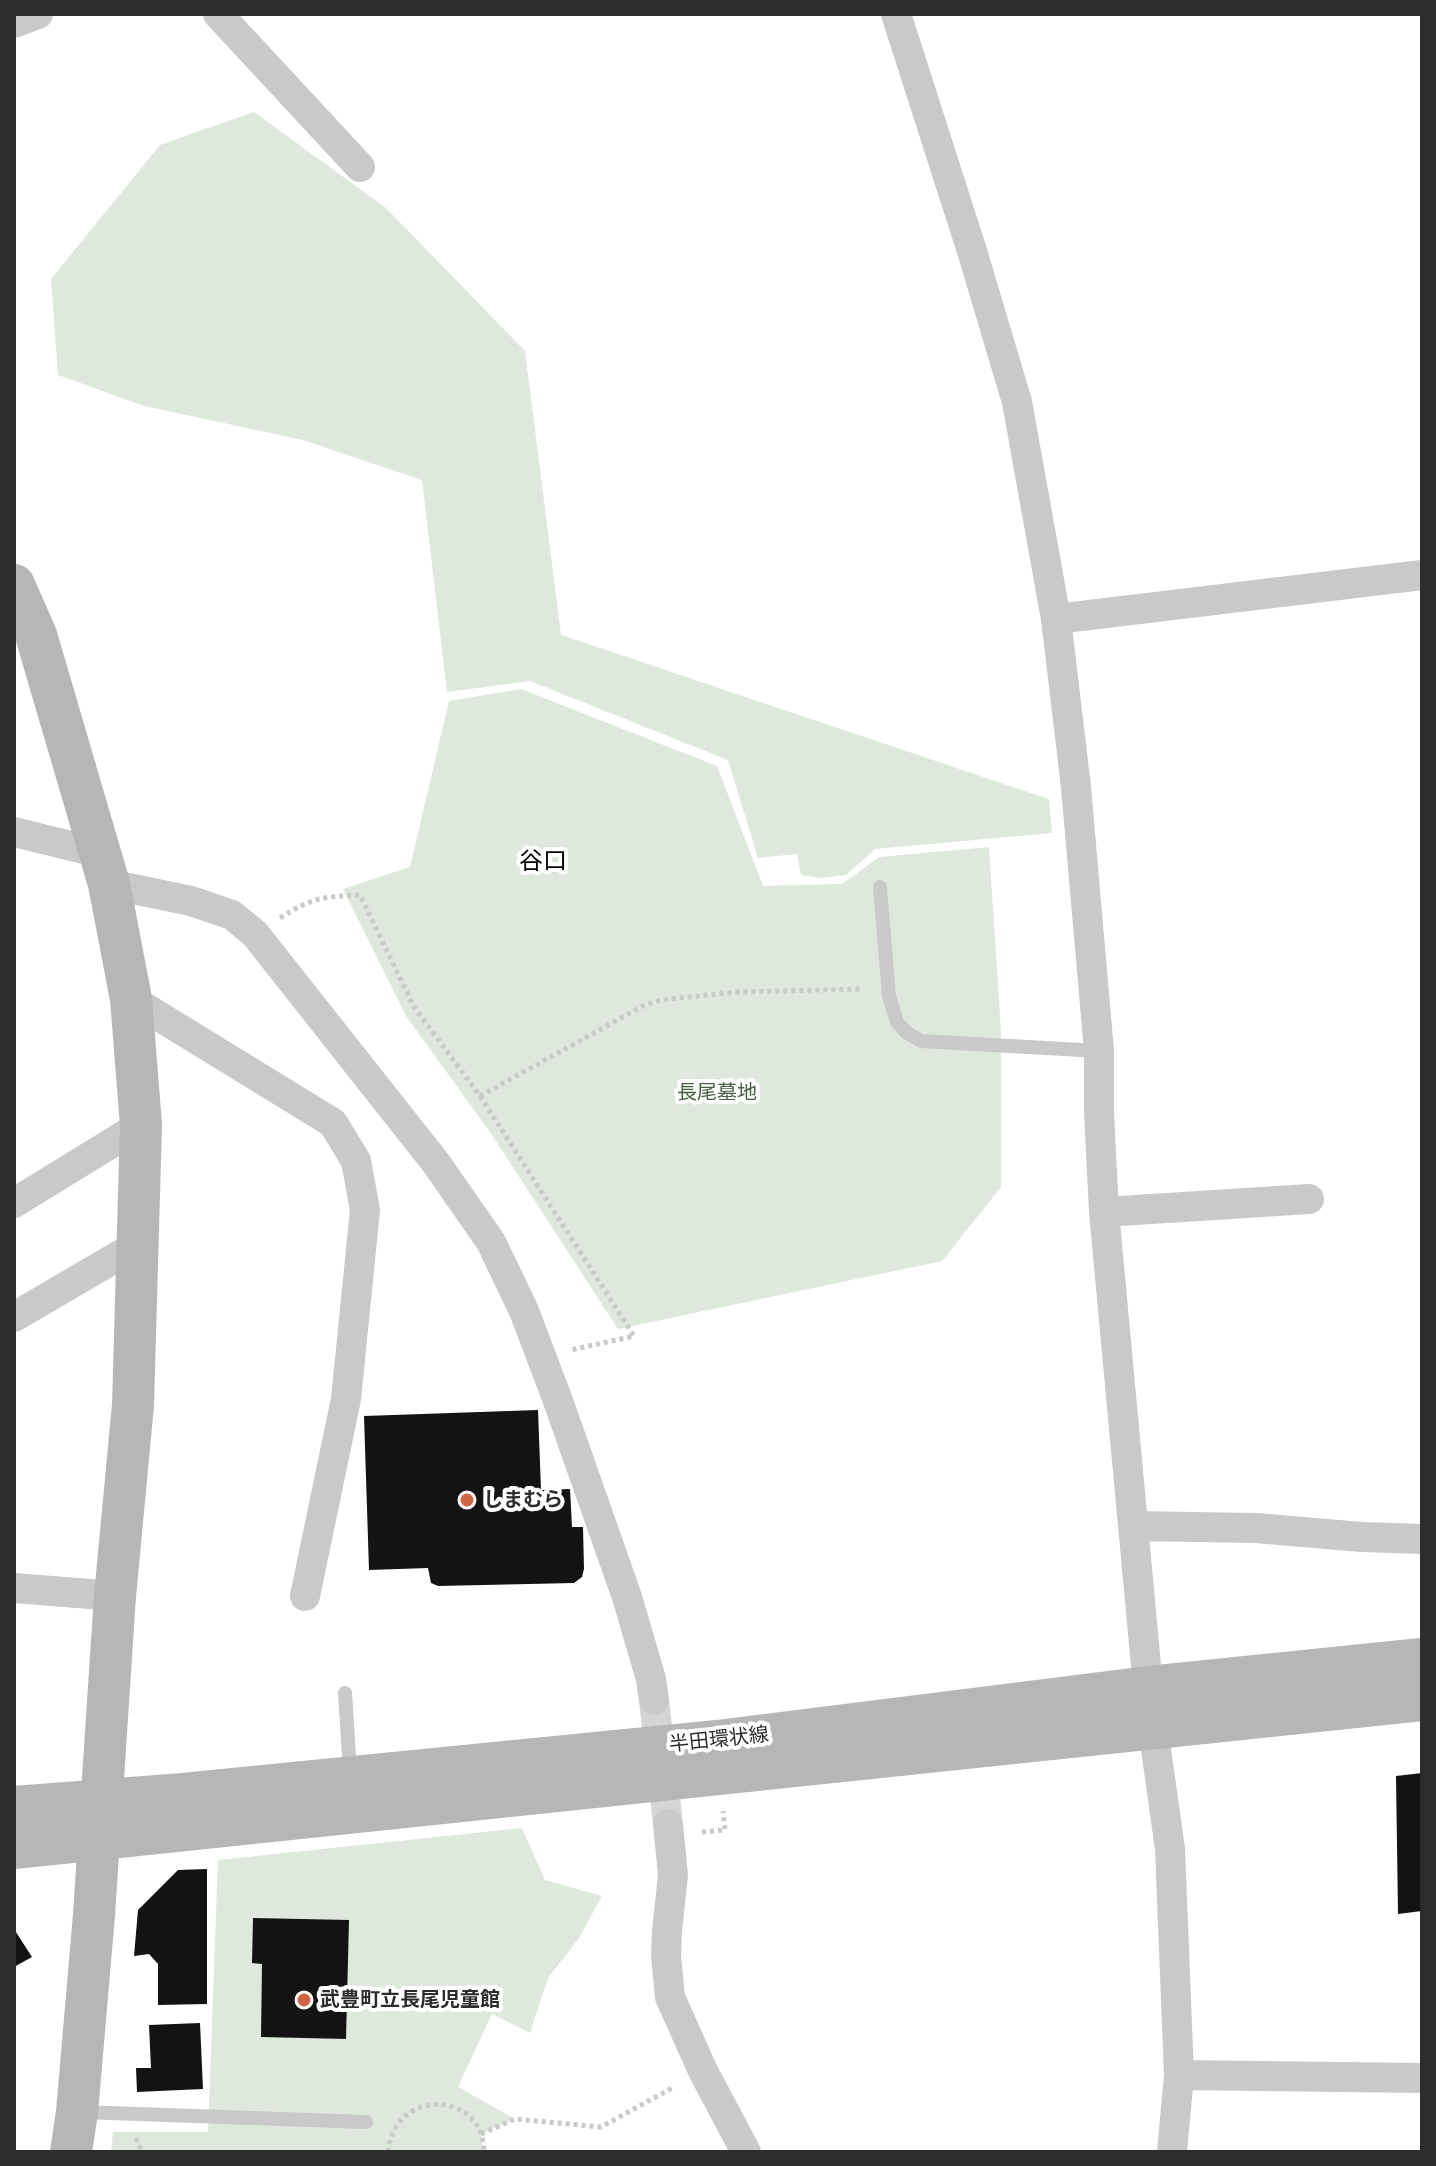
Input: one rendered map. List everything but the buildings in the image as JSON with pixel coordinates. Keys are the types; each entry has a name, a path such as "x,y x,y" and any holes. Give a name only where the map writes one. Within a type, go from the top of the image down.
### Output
{"main road":[{"path":"14,585 36,635 104,869 131,999 141,1125 133,1405 115,1596 102,1819 74,2132"},
{"name":"半田環状線","path":"14,1848 102,1819 351,1776 717,1741 1148,1687 1422,1659"},
{"name":"半田環状線","path":"14,1807 102,1819 1153,1728 1422,1700"}],"street":[{"path":"14,23 38,14"},
{"path":"218,14 360,167"},
{"path":"896,14 1017,402 1056,619 1076,787 1099,1051 1104,1212 1148,1687"},
{"path":"1056,619 1422,575"},
{"path":"14,832 104,869 232,915 255,934 436,1163 491,1242 524,1311 627,1597 651,1679 654,1700"},
{"path":"131,999 333,1123 356,1161 365,1210 346,1399 305,1596"},
{"path":"14,1203 141,1125"},
{"path":"1104,1212 1309,1199"},
{"path":"14,1317 137,1245"},
{"path":"1133,1526 1256,1528 1422,1539"},
{"path":"14,1588 115,1596"},
{"path":"1153,1728 1170,1849 1179,2075 1172,2152"},
{"path":"669,1830 673,1875 666,1956 670,1997 703,2071 746,2152"},
{"path":"1179,2075 1422,2078"}],"lane":[{"path":"880,887 888,988 897,1022 907,1033 921,1041 1099,1051"},
{"path":"345,1693 351,1776"},
{"path":"74,2132 366,2122"}],"path":[{"path":"255,934 303,903 322,897 360,895 414,1007 480,1096 634,1336 541,1356"},
{"path":"480,1096 643,1006 661,1000 736,992 888,988"},
{"path":"669,1830 725,1830 723,1808"},
{"path":"481,2134 515,2119 601,2127 703,2071"},
{"path":"388,2152 390,2137 406,2114 433,2103 462,2111 474,2121 481,2134 484,2152"}],"green space":[{"path":"254,112 386,208 525,351 561,635 1049,799 1052,833 875,849 846,875 821,878 801,875 797,854 758,858 728,760 530,681 447,692 422,480 303,440 144,406 58,375 51,279 160,145"},
{"name":"長尾墓地","path":"521,689 717,766 763,886 842,884 879,857 989,847 1001,1031 1001,1187 942,1261 618,1329 490,1132 406,1016 343,889 410,867 449,701"},
{"path":"522,1828 545,1880 602,1896 579,1938 548,1978 530,2033 492,2014 458,2087 515,2119 481,2134 484,2152 111,2152 113,2132 208,2132 218,1860"}],"tunnel":[{"path":"654,1700 668,1824"}],"place":[{"name":"しまむら","path":"467,1500"},
{"name":"武豊町立長尾児童館","path":"304,2000"}],"district":[{"name":"谷口","path":"543,862"}]}
